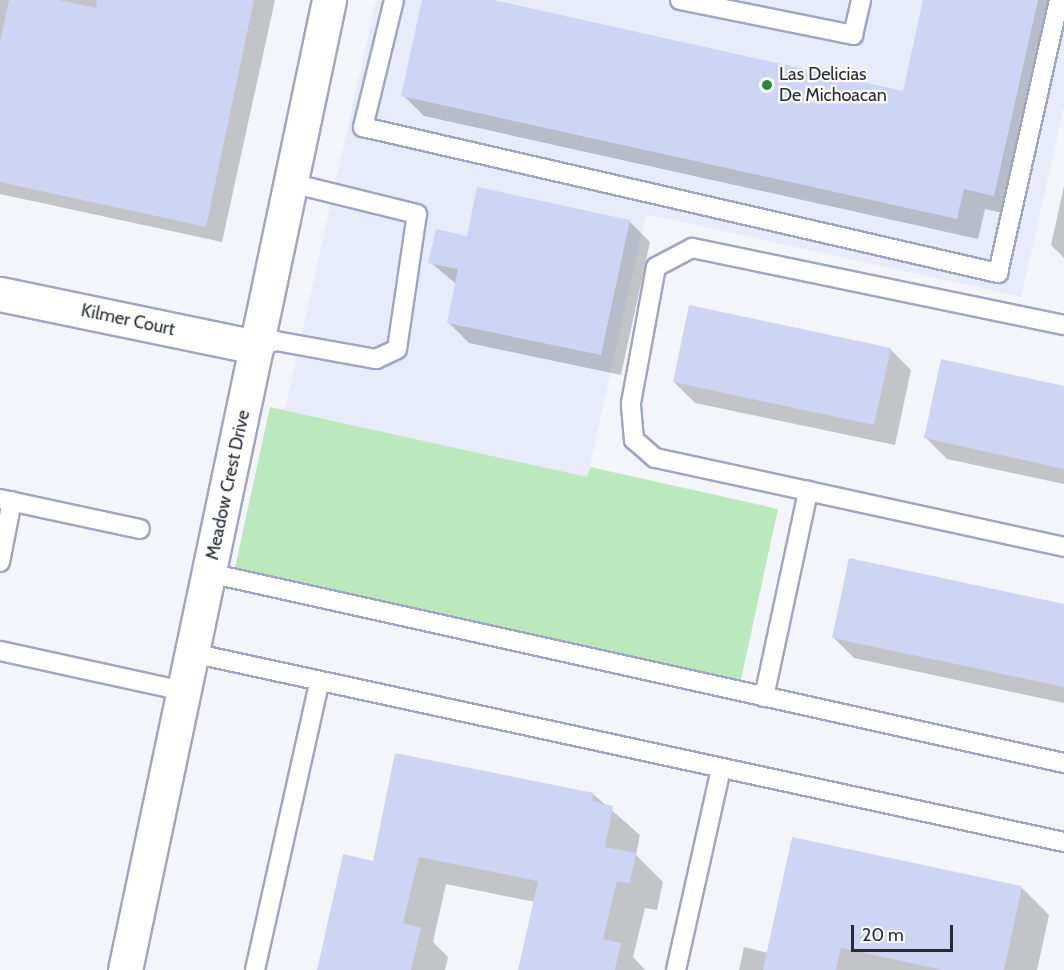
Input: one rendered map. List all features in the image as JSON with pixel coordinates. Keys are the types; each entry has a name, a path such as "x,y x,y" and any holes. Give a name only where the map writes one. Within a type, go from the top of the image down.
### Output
{"street":[{"name":"Meadow Crest Drive","path":"125,970 329,0"},
{"name":"Kilmer Court","path":"0,294 257,347"}],"lane":[{"path":"394,0 363,127 998,273 1059,0"},
{"path":"680,0 853,35 861,0"},
{"path":"257,347 276,341 376,359 397,349 417,214 291,183"},
{"path":"1064,326 692,248 656,267 631,403 634,440 655,458 1064,547"},
{"path":"764,696 808,491"},
{"path":"0,562 6,500 140,529"},
{"path":"209,573 1064,763"},
{"path":"0,651 184,692"},
{"path":"192,653 320,683 1064,842"},
{"path":"255,970 320,683"},
{"path":"676,970 721,769"}],"shaded area":[{"path":"376,0 1064,0 1064,107 1021,297 646,214 587,478 285,410"}],"green space":[{"path":"270,407 587,477 590,467 778,509 740,684 234,572"}],"building":[{"path":"9,0 59,0 96,8 97,0 254,0 206,227 0,182 0,42"},
{"path":"422,0 493,0 903,91 923,0 1038,0 994,196 964,189 957,219 401,96"},
{"path":"477,187 630,220 601,355 447,323 458,269 428,263 436,229 467,236"},
{"path":"689,305 891,348 874,425 673,382"},
{"path":"941,359 1064,386 1064,469 924,438"},
{"path":"849,558 1064,604 1064,687 832,638"},
{"path":"395,753 594,793 592,801 613,806 605,847 636,853 630,883 617,881 603,939 621,943 615,970 518,970 538,881 419,857 403,923 421,928 411,970 317,970 343,854 373,861"},
{"path":"792,837 1022,886 1004,970 943,970 841,948 836,970 763,970"}],"place":[{"name":"Las Delicias De Michoacan","path":"767,85"}]}
